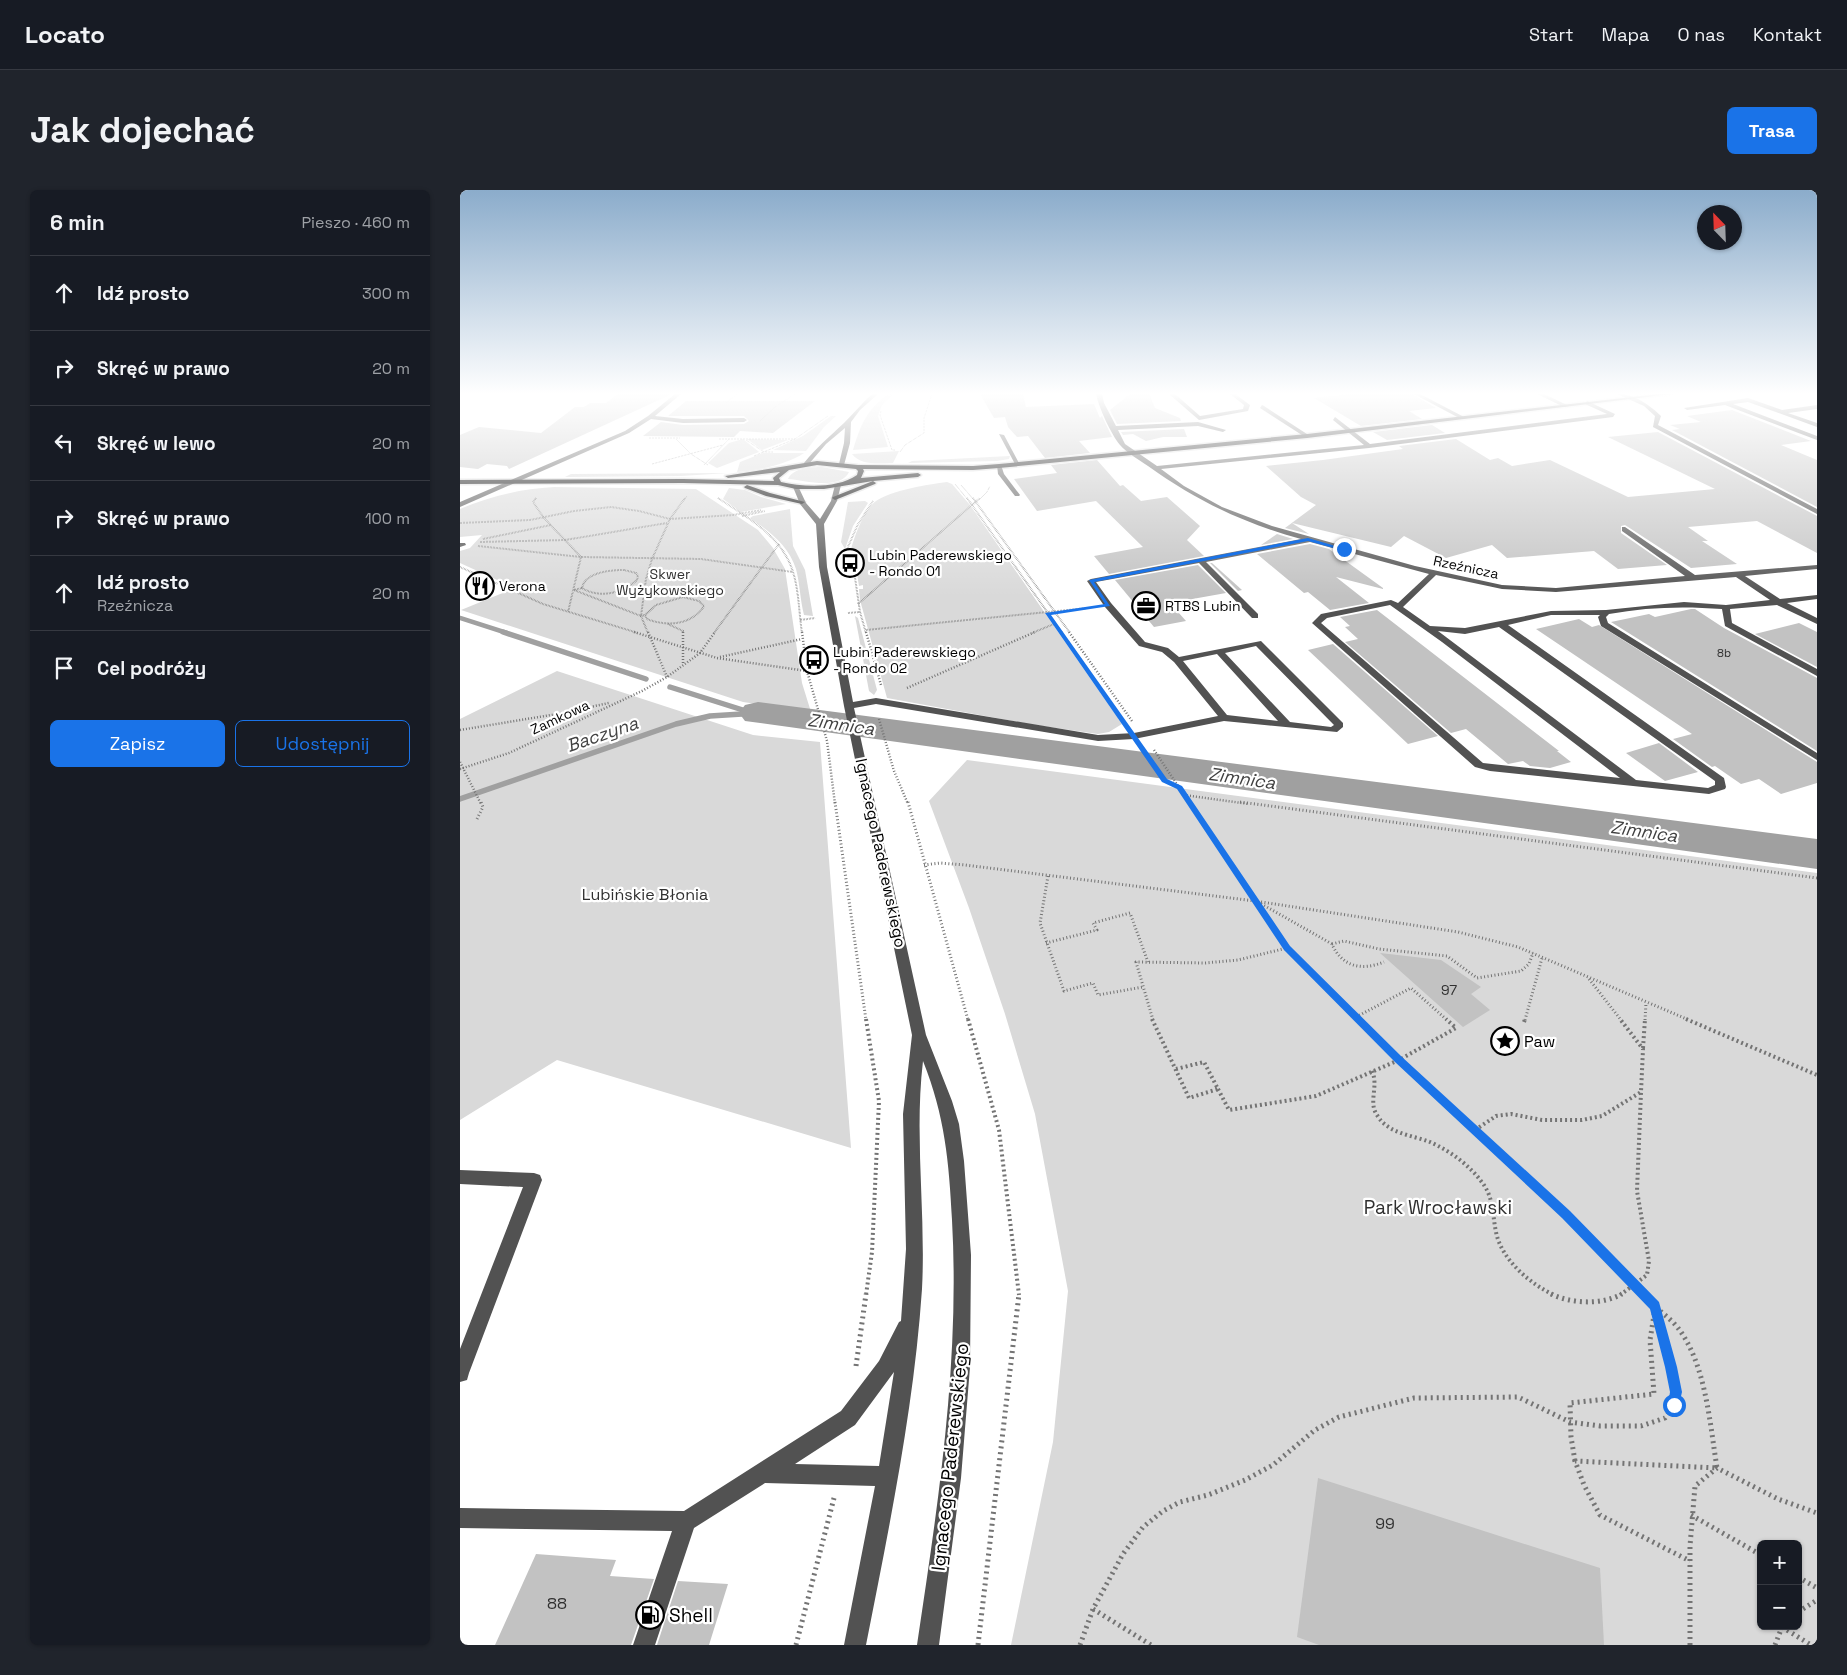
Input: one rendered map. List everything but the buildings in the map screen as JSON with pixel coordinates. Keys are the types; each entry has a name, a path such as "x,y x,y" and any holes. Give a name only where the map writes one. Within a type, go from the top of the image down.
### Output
{"main road":[{"path":"460,482 683,480 787,469 806,464 842,464 858,467 973,468 1040,462"},
{"path":"727,484 778,483 796,487 838,485 860,476 861,471 858,467"},
{"path":"853,480 956,472 973,468"},
{"path":"778,483 776,478 787,469"},
{"path":"835,498 892,477"},
{"path":"683,480 750,488 768,495 802,502"}],"street":[{"path":"460,506 559,462"},
{"name":"Rzeźnicza","path":"1147,462 1182,487 1220,508 1269,528 1308,540 1434,572 1502,587 1556,590 1817,567"},
{"path":"1156,468 1215,462"},
{"path":"1723,462 1817,512"},
{"path":"999,466 1001,474 1017,494"},
{"path":"796,487 802,502 820,524 835,498 838,485"},
{"name":"Ignacego Paderewskiego","path":"820,524 823,567 850,708 919,1035 940,1083 952,1125 964,1252 962,1378 953,1463 928,1645"},
{"path":"1625,529 1693,578"},
{"path":"1224,718 1177,660 1165,650 1142,644 1090,581 1308,540"},
{"path":"1200,560 1255,616"},
{"path":"1398,607 1434,572"},
{"path":"1737,574 1778,602 1817,621"},
{"path":"1428,628 1465,631 1551,613 1606,612 1623,608 1684,604 1726,607 1817,597"},
{"path":"1501,624 1720,780 1721,787 1709,791 1490,768 1479,765 1316,623 1324,616 1392,602 1633,783"},
{"path":"1726,607 1728,624 1817,673"},
{"path":"1606,612 1602,617 1604,624 1817,757"},
{"path":"850,708 876,701 1098,738 1138,735 1224,718 1333,730 1340,725 1258,643 1177,660"},
{"path":"1218,651 1287,725"},
{"name":"Ignacego Paderewskiego","path":"855,1645 901,1395 910,1319 914,1268 914,1191 911,1115 919,1035"},
{"path":"460,1177 534,1180 460,1373"},
{"path":"460,1518 686,1521 848,1418 886,1368 910,1319"},
{"path":"763,1473 887,1476"},
{"path":"644,1645 686,1521"}],"path":[{"path":"646,465 659,462"},
{"path":"701,467 706,463 714,469"},
{"path":"956,478 976,502 1055,613 1138,735 1147,756 1164,780 1179,788"},
{"path":"952,482 972,505 1055,624 1138,735"},
{"path":"858,604 976,502 988,490 991,483"},
{"path":"719,493 718,498 764,529 779,544 793,572 807,671 827,741 857,964 879,1102 872,1252 856,1369"},
{"path":"667,677 641,616 646,579 652,558 670,519 687,495"},
{"path":"537,496 533,502 544,518 581,557"},
{"path":"876,701 882,692 858,604 852,557 847,549 858,524 872,501 878,498"},
{"path":"460,523 544,518 574,511 611,507 639,511 670,519"},
{"path":"480,542 565,540 668,523"},
{"path":"483,539 551,525"},
{"name":"Zamkowa","path":"462,768 509,753 642,691 667,677 700,653 779,544"},
{"path":"477,546 581,557 701,559 793,572"},
{"path":"568,612 581,557"},
{"path":"460,567 543,604 651,636 700,653 717,658 807,671"},
{"path":"582,588 582,585 590,577 606,572 631,571 636,573 637,580"},
{"path":"574,590 582,588 592,593 609,592 627,588 637,580 646,579"},
{"path":"574,590 641,616 645,615 652,606 670,600 689,598 702,602 704,606 697,615 668,624 652,622 645,615"},
{"path":"866,630 1055,613 1108,605"},
{"path":"668,624 683,631 683,665"},
{"path":"876,701 1055,624"},
{"path":"717,658 802,639"},
{"path":"460,730 557,714 617,701"},
{"path":"879,716 888,749"},
{"path":"1157,754 1287,948 1399,1060 1566,1214 1679,1330 1693,1358 1703,1391 1717,1468"},
{"path":"460,762 483,807 477,819"},
{"path":"1183,795 1817,878"},
{"path":"924,865 940,863 1255,901 1468,934 1518,947 1533,953 1589,979 1817,1075"},
{"path":"1048,876 1040,923 1064,991 1093,983 1098,995 1142,987"},
{"path":"1255,901 1332,944 1335,953 1344,961 1361,968 1372,968 1384,962"},
{"path":"1046,943 1097,930 1093,923 1130,912 1148,962"},
{"path":"1332,944 1344,941 1379,949 1447,956 1477,978 1521,971 1529,964 1533,953"},
{"path":"1218,1089 1189,1098 1151,1016 1136,962 1205,963 1229,961 1287,948"},
{"path":"1524,1022 1542,958"},
{"path":"1589,979 1643,1049"},
{"path":"1176,1069 1204,1062 1229,1110 1316,1096 1399,1060 1456,1028 1411,988 1356,1018"},
{"path":"1372,1071 1376,1077 1376,1082 1372,1102 1374,1111 1379,1119 1390,1130 1443,1148 1477,1176 1488,1190 1494,1205 1496,1235 1511,1260 1531,1282 1557,1297 1588,1302 1609,1300 1636,1286 1647,1276 1649,1261 1637,1191 1646,1003"},
{"path":"1475,1130 1496,1116 1511,1114 1559,1122 1602,1116 1641,1092"},
{"path":"1655,1306 1650,1340 1654,1394 1570,1403 1570,1422 1575,1461 1584,1485 1600,1515 1690,1561"},
{"path":"1080,1645 1092,1609 1123,1554 1143,1527 1162,1511 1180,1502 1208,1495 1245,1480 1273,1465 1315,1430 1338,1417 1414,1398 1518,1397 1570,1422 1600,1426 1641,1426 1665,1418 1674,1405 1676,1392 1655,1306"},
{"path":"1575,1461 1717,1468 1778,1499 1817,1513"},
{"path":"1690,1645 1691,1515 1695,1486 1717,1468"},
{"path":"796,1645 840,1475"},
{"path":"1691,1515 1757,1553"},
{"path":"1802,1579 1817,1588"},
{"path":"1802,1609 1817,1600"},
{"path":"1092,1609 1151,1645"},
{"path":"1775,1645 1781,1630"},
{"path":"1788,1630 1811,1645"}],"green space":[{"path":"709,462 733,462 717,468 708,463"},
{"path":"740,462 784,462 737,472"},
{"path":"866,462 894,462 893,463"},
{"path":"910,462 957,462 908,463"},
{"path":"822,467 849,472 844,478 830,483 788,479 790,475 798,470"},
{"path":"728,473 681,476 565,477 571,474"},
{"path":"947,482 952,484 970,505 1122,724 1109,732 1098,734 1035,725 887,698 860,600 859,589 863,589 863,585 859,586 851,549 864,516 876,501 900,491"},
{"name":"Skwer Wyżykowskiego","path":"554,487 696,489 758,530 773,548 785,569 802,683 811,712 743,702 461,610 515,588 460,563 460,551 470,548 482,535 460,537 460,509 506,494 529,489"},
{"path":"729,488 745,490 786,504 741,512 723,499"},
{"path":"865,501 868,503 853,526 845,549 841,542 848,502"},
{"path":"790,509 793,546 805,570 813,616 804,615 796,569 789,553 771,534 750,518"},
{"path":"855,616 858,618 877,690 874,695 869,691"},
{"name":"Lubińskie Błonia","path":"557,671 753,735 820,742 851,1148 557,1060 460,1120 460,719"},
{"name":"Park Wrocławski","path":"967,760 1817,873 1817,1645 1011,1645 1053,1442 1068,1291 1035,1114 1005,1014 969,908 929,801"}],"waterway":[{"name":"Zimnica","path":"460,618 507,633"},
{"name":"Zimnica","path":"503,632 646,679"},
{"name":"Zimnica","path":"670,687 746,711"},
{"name":"Baczyna","path":"460,799 676,724 710,716 758,713"},
{"name":"Zimnica","path":"758,713 1817,854"}],"place":[{"name":"Lubin Paderewskiego - Rondo 01","path":"850,563"},
{"name":"Verona","path":"480,586"},
{"name":"RTBS Lubin","path":"1146,606"},
{"name":"Lubin Paderewskiego - Rondo 02","path":"814,660"},
{"name":"Paw","path":"1505,1041"},
{"name":"Shell","path":"650,1615"}],"route":[{"path":"1344,549 1308,540 1090,581 1108,605 1048,613 1164,780 1179,788 1287,948 1399,1060 1566,1214 1655,1306 1676,1392 1674,1405"}]}
